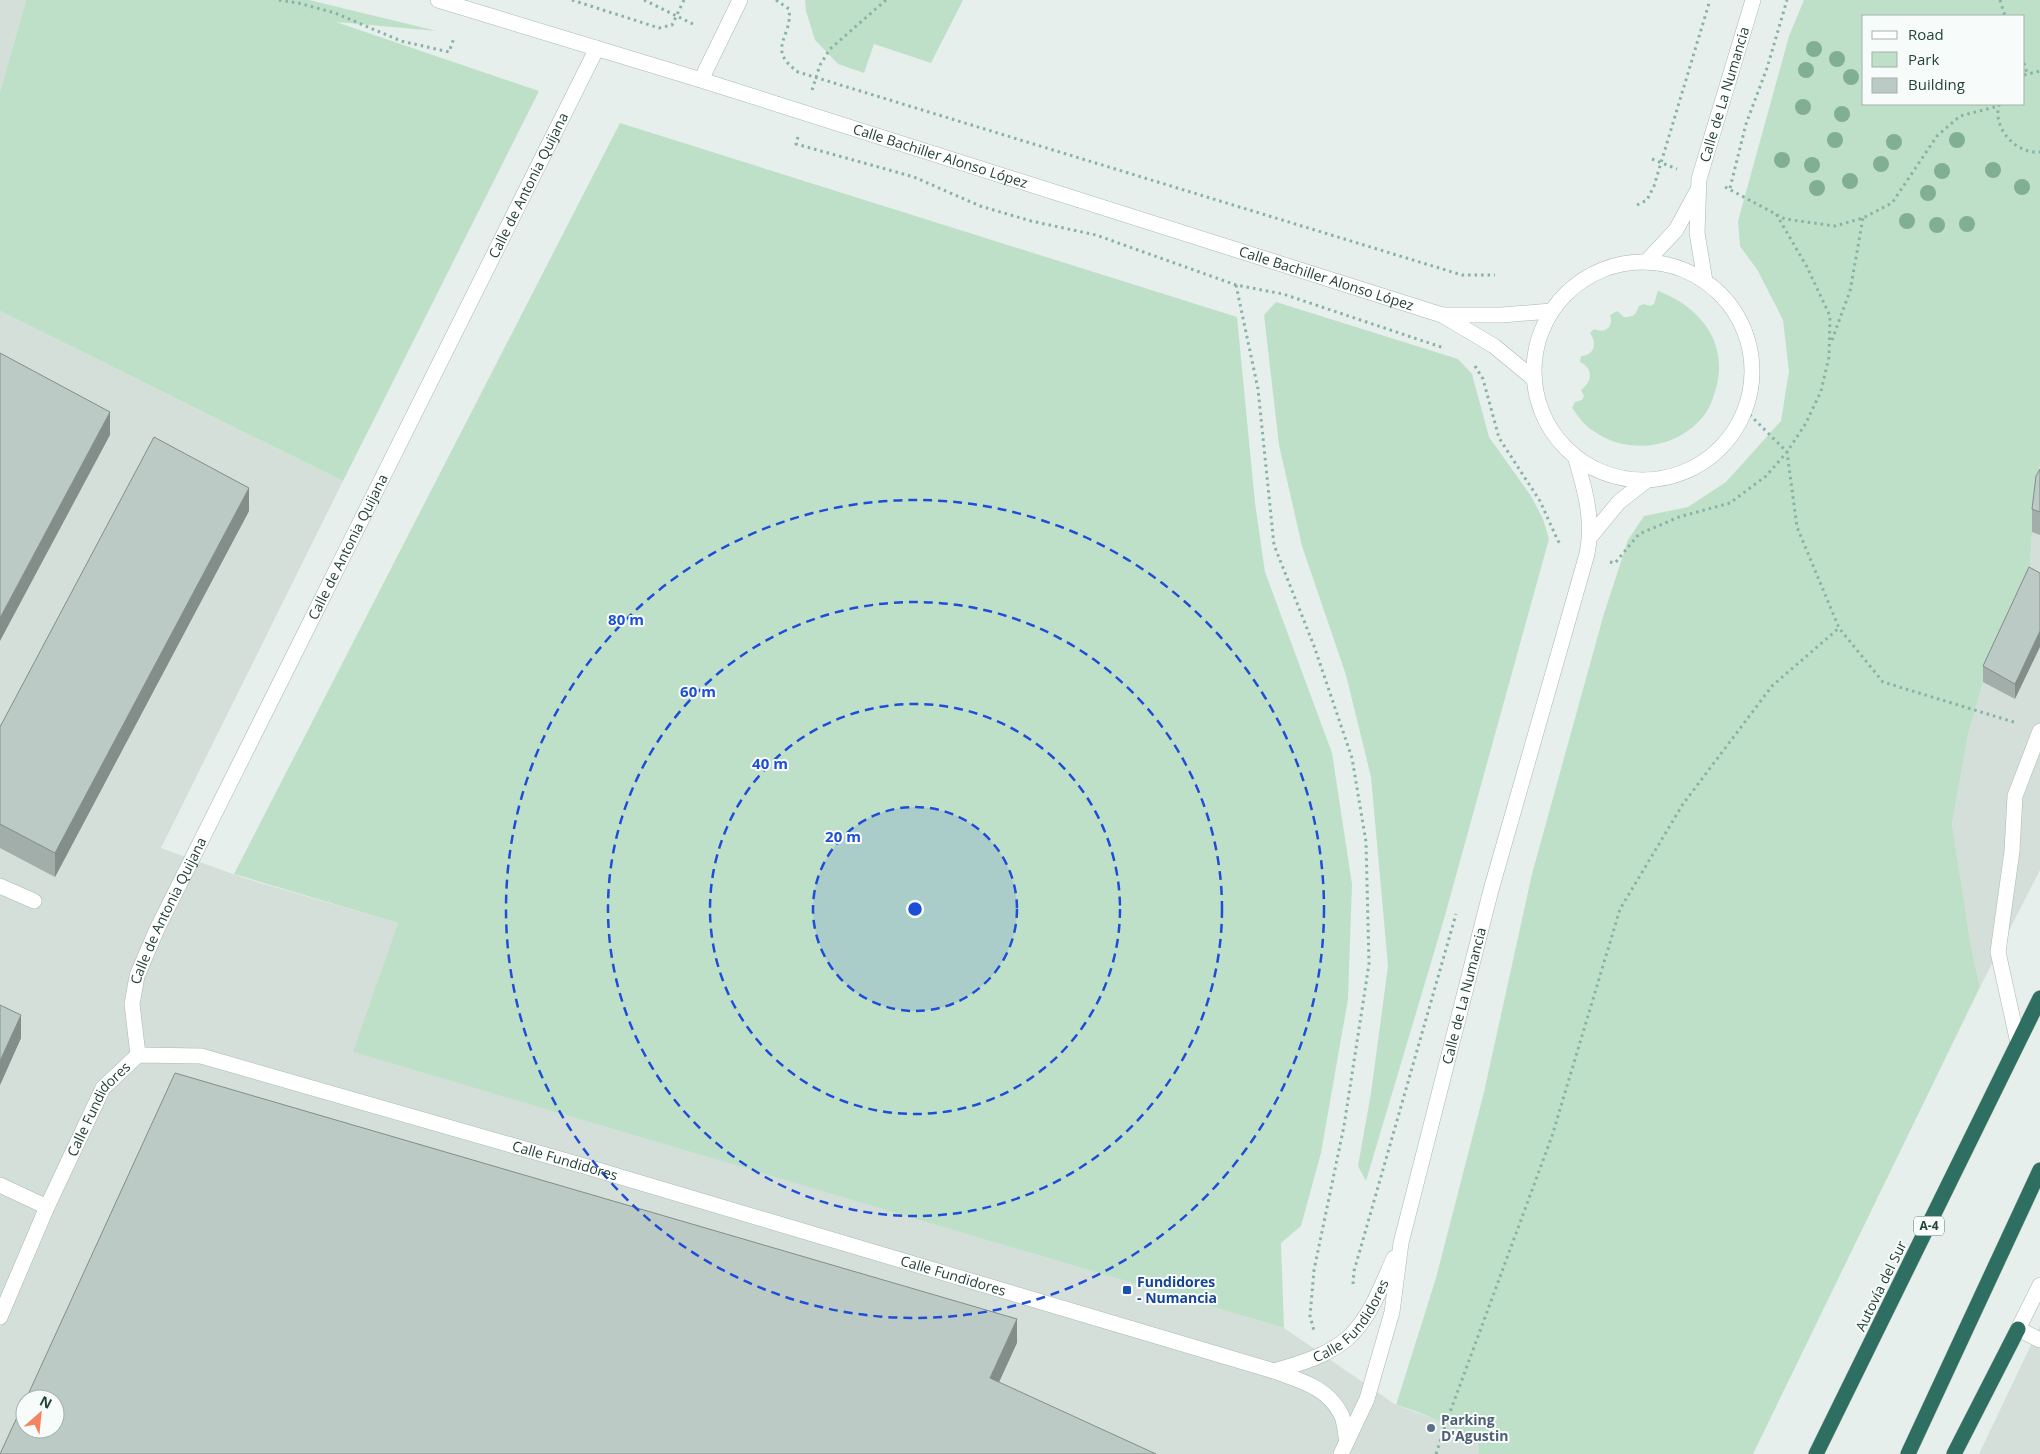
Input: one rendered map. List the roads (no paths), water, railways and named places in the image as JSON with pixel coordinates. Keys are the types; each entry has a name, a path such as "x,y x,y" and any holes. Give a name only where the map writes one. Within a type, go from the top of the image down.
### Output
{"highway":[{"name":"Autovía del Sur","path":"1816,1454 2040,998"},
{"path":"1908,1454 2040,1170"},
{"path":"1954,1454 2018,1329"}],"street":[{"name":"Calle Bachiller Alonso López","path":"438,0 701,80 1442,315 1494,346 1534,380"},
{"path":"701,80 740,0"},
{"name":"Calle de La Numancia","path":"1646,262 1676,230 1699,184 1753,0"},
{"name":"Calle de Antonia Quijana","path":"138,1055 132,1004 137,976 157,929 597,48"},
{"name":"Calle de La Numancia","path":"1699,184 1697,233 1705,281"},
{"path":"1646,262 1676,267 1705,281 1731,306 1747,338 1752,374 1745,410 1726,441 1698,465 1678,474 1647,480 1619,478 1599,470 1575,456 1559,440 1542,412 1534,380 1536,343 1551,311 1576,283 1609,266 1646,262"},
{"name":"Calle Bachiller Alonso López","path":"1442,315 1502,315 1551,311"},
{"name":"Calle de La Numancia","path":"1344,1447 1367,1399 1392,1312 1401,1243 1491,890 1587,554 1590,537 1587,493 1575,456"},
{"name":"Calle de La Numancia","path":"1590,537 1619,502 1647,480"},
{"path":"2018,1043 1998,952 2012,851 2015,796 2040,731"},
{"path":"0,886 34,901"},
{"name":"Calle Fundidores","path":"0,1316 47,1207 103,1088 138,1055 201,1056 584,1166 1274,1371 1309,1384 1328,1395 1342,1415 1344,1447"},
{"path":"0,1185 47,1207"},
{"name":"Calle Fundidores","path":"1274,1371 1303,1363 1350,1336 1372,1306 1401,1243"},
{"path":"2040,1285 2018,1329 2040,1340"}],"place":[{"name":"Fundidores - Numancia","path":"1127,1290"},
{"name":"Parking D'Agustin","path":"1431,1428"}]}
